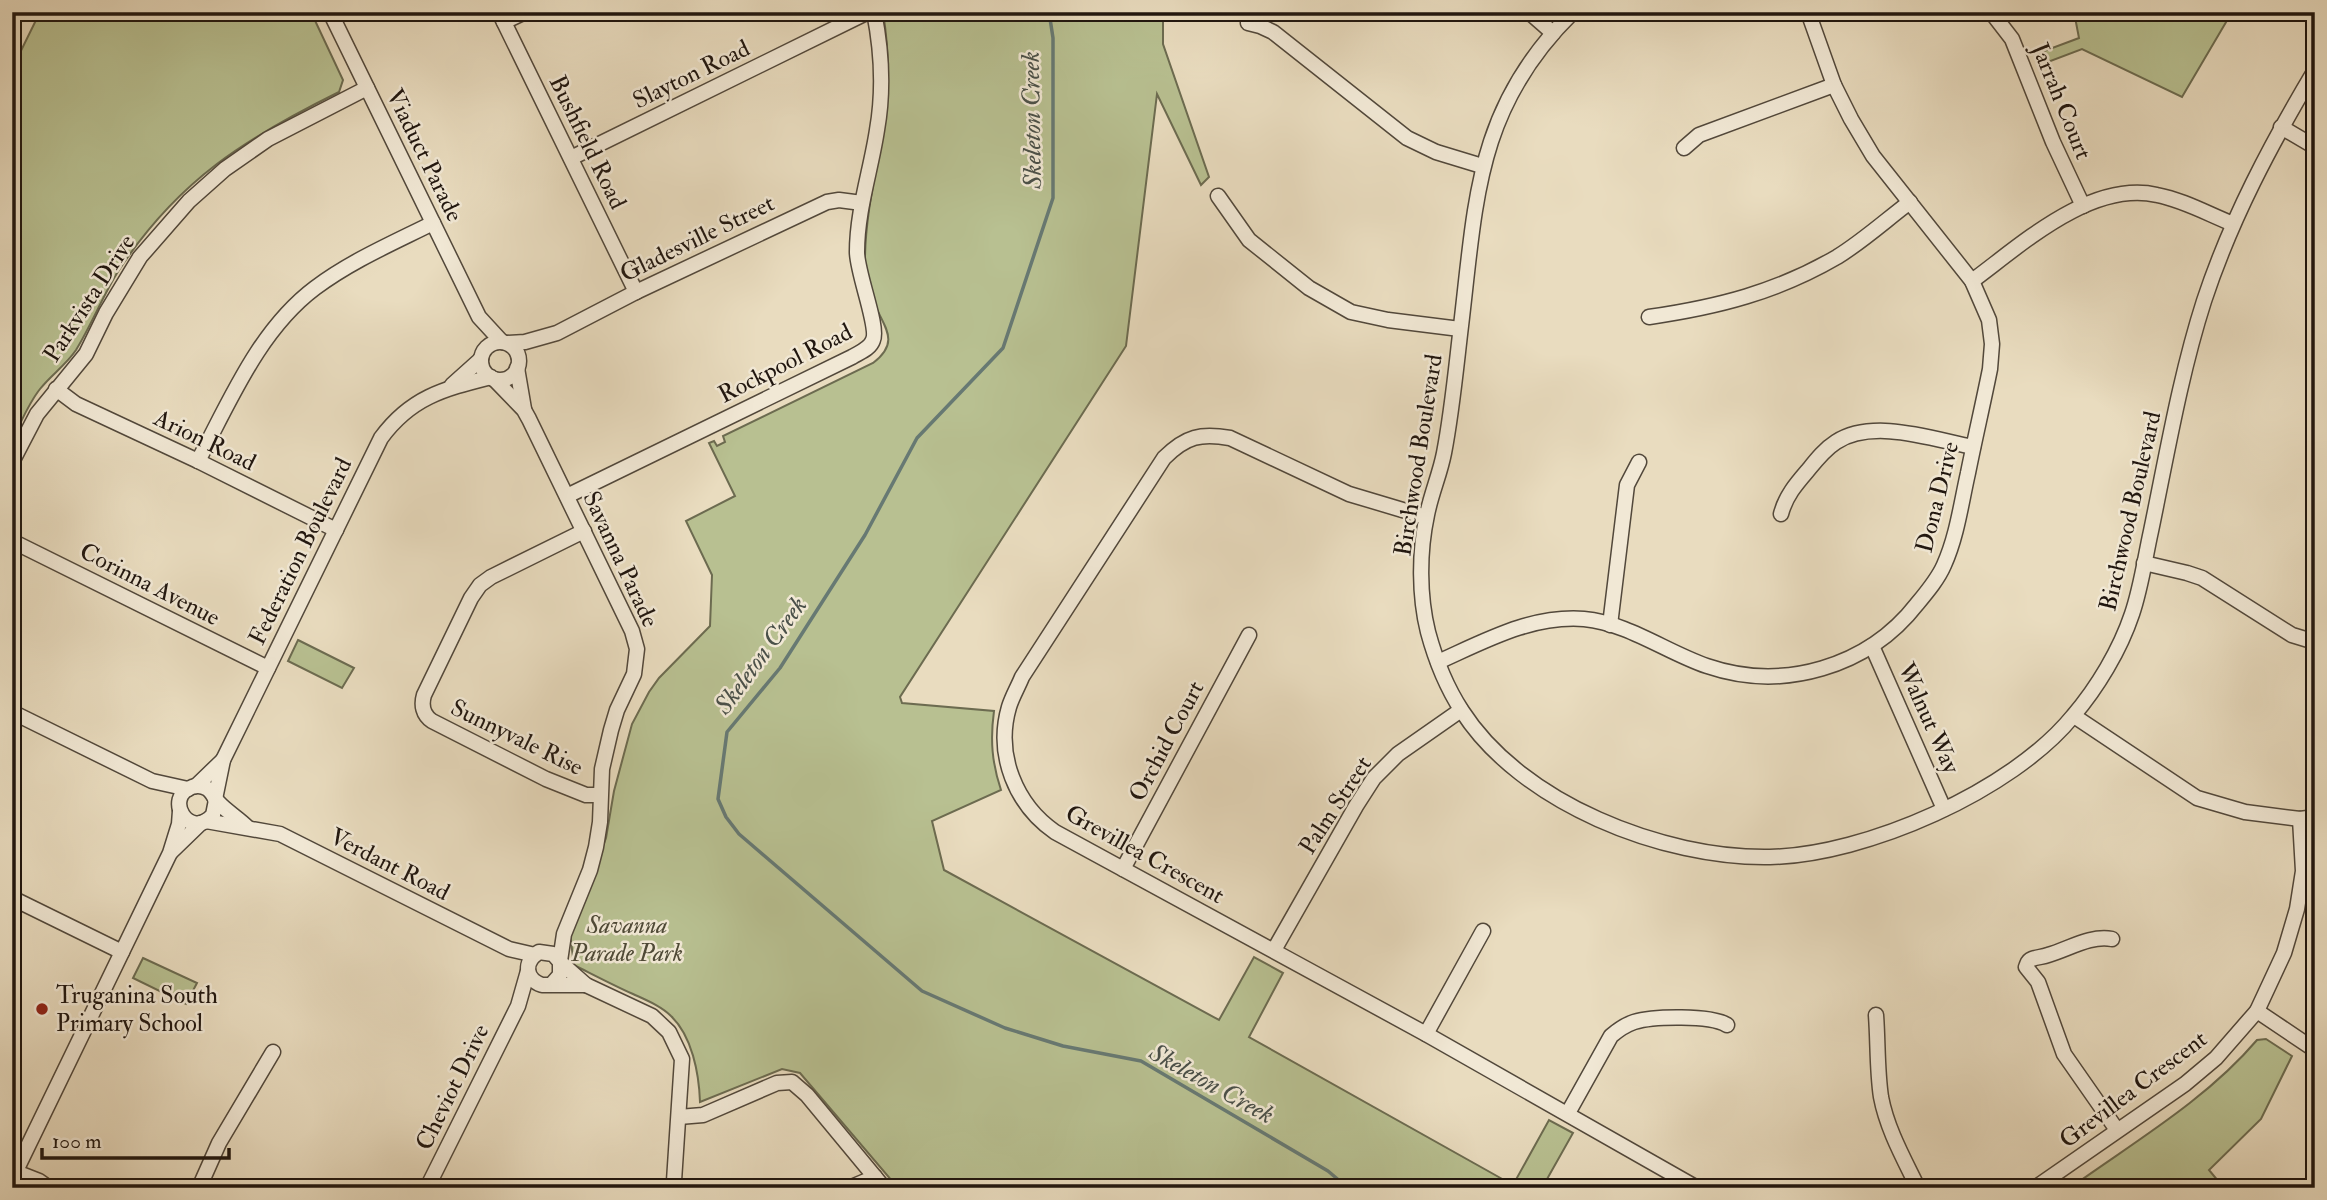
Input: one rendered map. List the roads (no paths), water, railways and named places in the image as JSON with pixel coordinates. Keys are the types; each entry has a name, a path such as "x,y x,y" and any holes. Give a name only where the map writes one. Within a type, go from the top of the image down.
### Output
{"street":[{"name":"Viaduct Parade","path":"330,12 479,317 505,343"},
{"path":"502,17 525,12"},
{"name":"Slayton Road","path":"571,158 868,12"},
{"name":"Rockpool Road","path":"567,496 869,346 874,340 874,323 866,300 857,254 862,203 880,105 881,64 874,12"},
{"path":"1529,12 1553,33"},
{"name":"Birchwood Boulevard","path":"1573,12 1526,66 1507,99 1482,166 1444,455 1426,517 1422,556 1423,610 1438,662 1461,710 1511,766 1544,790 1595,817 1653,841 1731,856 1772,857 1822,851 1865,841 1944,809 1982,791 2010,773 2043,748 2074,716 2113,655 2131,616 2183,379 2204,302 2233,224 2281,127 2315,70"},
{"name":"Dona Drive","path":"1438,662 1530,623 1585,619 1610,625 1708,666 1742,674 1772,676 1805,673 1831,666 1872,646 1906,618 1943,568 1955,537 1990,369 1992,344 1989,320 1972,281 1873,156 1851,119 1834,85 1808,12"},
{"name":"Bushfield Road","path":"502,17 636,292"},
{"name":"Jarrah Court","path":"1995,17 2012,38 2053,142 2083,206"},
{"path":"1248,23 1273,32 1407,138 1436,152 1482,166"},
{"path":"1684,148 1699,135 1834,85"},
{"name":"Parkvista Drive","path":"12,462 37,414 86,354 106,313 140,257 189,201 225,169 268,139 367,88"},
{"path":"2281,127 2315,147"},
{"path":"1972,281 2034,236 2083,206 2122,193 2156,194 2233,224"},
{"path":"1218,196 1249,240 1309,288 1351,312 1388,320 1460,329"},
{"name":"Gladesville Street","path":"505,343 525,342 556,333 827,202 839,200 862,203"},
{"path":"1649,317 1713,307 1755,295 1802,276 1839,255 1910,202"},
{"path":"198,461 262,344 312,290 339,272 433,223"},
{"name":"Viaduct Parade","path":"479,317 482,357"},
{"name":"Gladesville Street","path":"518,366 556,333"},
{"path":"505,343 517,352 518,366 508,378 493,378 483,369 482,357 490,345 505,343"},
{"name":"Federation Boulevard","path":"448,388 482,357"},
{"name":"Savanna Parade","path":"518,366 524,410"},
{"name":"Savanna Parade","path":"493,378 524,410 632,631 637,649 635,674 617,710 602,769 596,847 590,870 564,933 560,962"},
{"name":"Federation Boulevard","path":"215,800 223,760 381,438 391,425 414,405 448,388 493,378"},
{"name":"Arion Road","path":"56,389 76,404 336,530"},
{"path":"1781,514 1790,491 1824,451 1836,441 1851,435 1884,430 1973,447"},
{"name":"Grevillea Crescent","path":"1426,517 1349,494 1230,438 1210,435 1192,438 1177,446 1164,458 1022,677 1009,706 1004,733 1009,771 1029,808 1040,822 1055,832 1426,1034 1697,1188"},
{"path":"1610,625 1627,485 1639,462"},
{"name":"Sunnyvale Rise","path":"584,531 480,585 471,598 424,695 423,706 429,719 546,779 586,795 600,795"},
{"name":"Corinna Avenue","path":"12,541 268,668"},
{"path":"2144,563 2202,578 2292,635 2315,642"},
{"name":"Orchid Court","path":"1123,869 1249,635"},
{"name":"Walnut Way","path":"1872,646 1944,809"},
{"name":"Palm Street","path":"1274,950 1374,778 1398,754 1461,710"},
{"path":"12,712 152,781 209,790 215,800 215,813 170,852"},
{"path":"2074,716 2197,798 2245,812 2308,818"},
{"name":"Federation Boulevard","path":"192,788 223,760"},
{"path":"152,781 186,820 204,822"},
{"path":"49,1188 38,1181 14,1176 170,852 179,824 180,798 192,788"},
{"name":"Verdant Road","path":"215,800 248,828"},
{"name":"Grevillea Crescent","path":"2035,1188 2185,1084 2236,1038 2257,1011 2284,953 2297,909 2308,818"},
{"name":"Verdant Road","path":"204,822 280,834 509,948 539,953"},
{"path":"12,898 122,952"},
{"path":"1426,1034 1483,931"},
{"name":"Savanna Parade","path":"539,953 564,933"},
{"path":"2112,939 2091,939 2031,959 2026,967 2038,982 2064,1054 2117,1130"},
{"name":"Verdant Road","path":"509,948 528,970"},
{"path":"586,985 536,983 528,970 529,962 539,953 553,954 586,985 652,1016 669,1032 682,1059 674,1181 676,1188"},
{"path":"549,985 560,975 560,962"},
{"name":"Cheviot Drive","path":"427,1188 518,1006 528,970"},
{"name":"Cheviot Drive","path":"518,1006 549,985"},
{"path":"2257,1011 2315,1050"},
{"path":"1876,1015 1881,1096 1885,1116 1918,1188"},
{"path":"1568,1113 1611,1036 1621,1028 1645,1019 1709,1018 1727,1026"},
{"path":"199,1188 219,1143 273,1052"},
{"path":"679,1117 703,1115 777,1083 792,1082 807,1095 880,1182 849,1188"}],"waterway":[{"name":"Skeleton Creek","path":"1049,12 1053,38 1053,198 1003,348 917,438 865,535 780,668 727,732 718,799 726,817 739,834 922,991 1005,1028 1063,1046 1141,1061 1328,1171 1348,1188"}],"place":[{"name":"Truganina South Primary School","path":"42,1009"}],"park label":[{"name":"Savanna Parade Park","path":"627,939"}]}
